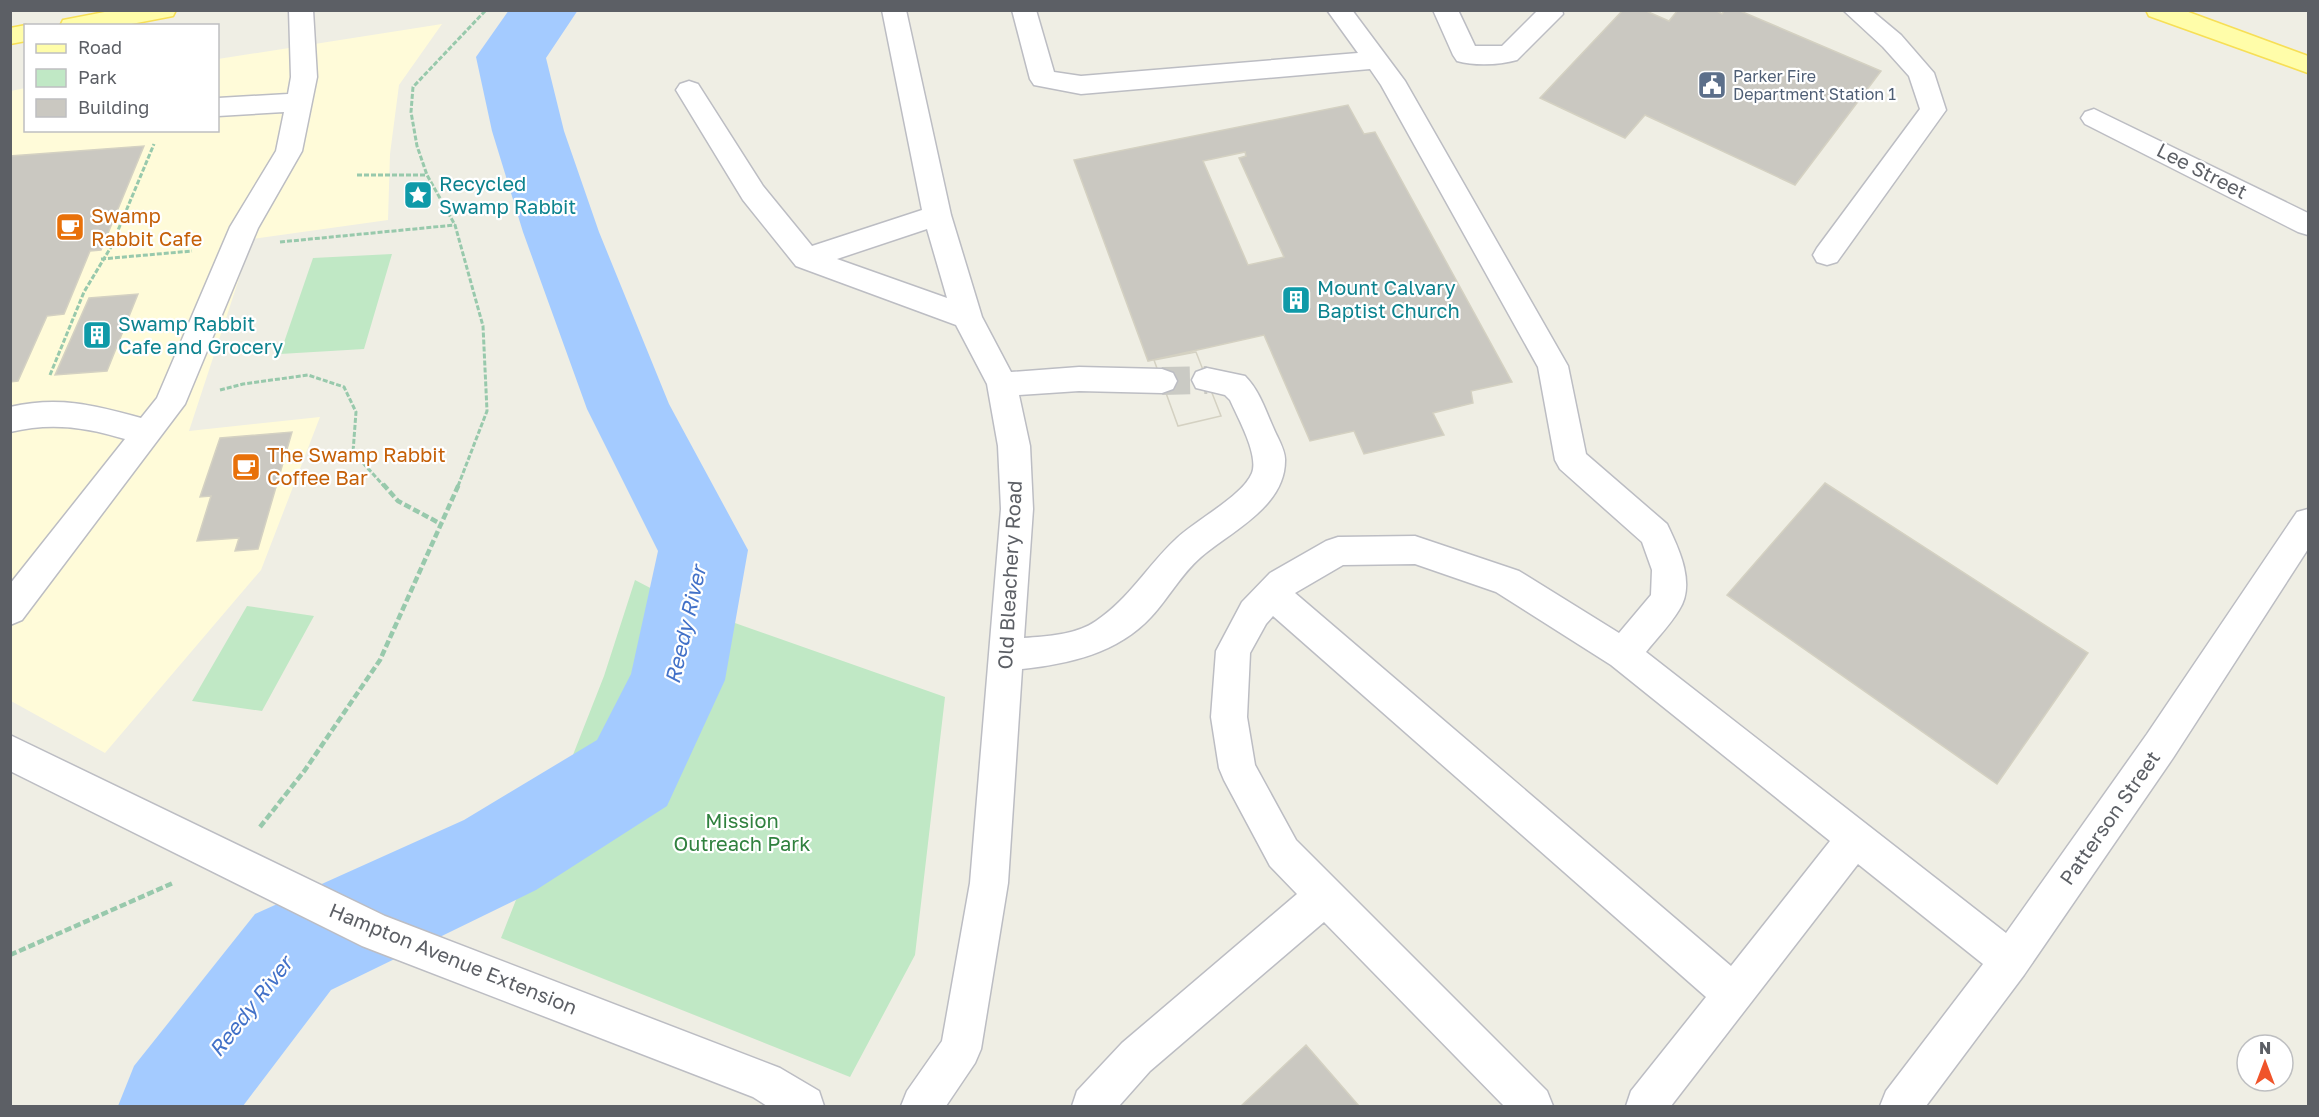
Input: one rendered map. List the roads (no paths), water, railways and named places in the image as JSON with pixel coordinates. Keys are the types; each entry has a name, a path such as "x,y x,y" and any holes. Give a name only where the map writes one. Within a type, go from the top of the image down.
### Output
{"main road":[{"path":"84,24 164,10"},
{"path":"2158,10 2308,65"}],"street":[{"path":"15,596 170,404 244,227 289,151 304,76 301,10"},
{"name":"Old Bleachery Road","path":"894,10 937,215 967,317 1002,384 1014,446 1017,509 990,883 961,1049 922,1107"},
{"path":"1024,10 1043,79 1081,85 1376,60"},
{"path":"1339,10 1392,81 1552,366 1571,460 1655,534 1669,570 1667,600 1623,654"},
{"path":"1445,10 1466,55 1508,54 1551,14 1550,10"},
{"path":"1827,255 1933,110 1921,73 1892,41 1855,10"},
{"path":"689,90 753,193 806,259 967,317"},
{"path":"219,107 299,102"},
{"name":"Lee Street","path":"2094,118 2308,225"},
{"path":"806,259 937,215"},
{"path":"1002,384 1079,379 1162,381"},
{"path":"1006,655 1059,650 1105,634 1138,608 1187,549 1248,502 1267,479 1270,459 1243,393 1234,384 1206,380"},
{"path":"22,417 81,414 148,433"},
{"name":"Patterson Street","path":"1901,1107 2010,961 2160,746 2308,522"},
{"path":"1532,1107 1283,854 1237,768 1228,717 1233,651 1254,613 1282,584 1338,551 1415,550 1507,580 1623,654 2010,961"},
{"path":"1272,594 1732,994"},
{"name":"Hampton Avenue Extension","path":"10,752 376,932 766,1082 804,1107"},
{"path":"1646,1107 1855,838"},
{"path":"1092,1107 1136,1057 1325,896"}],"waterway":[{"name":"Reedy River","path":"174,1106 293,952 500,855 632,773 677,680 703,550 629,409 561,232 528,131 511,57 545,10"}],"tunnel":[{"path":"1162,381 1207,380"}],"place":[{"name":"Parker Fire Department Station 1","path":"1712,85"},
{"name":"Recycled Swamp Rabbit","path":"418,195"},
{"name":"Swamp Rabbit Cafe","path":"70,227"},
{"name":"Mount Calvary Baptist Church","path":"1296,300"},
{"name":"Swamp Rabbit Cafe and Grocery","path":"97,335"},
{"name":"The Swamp Rabbit Coffee Bar","path":"246,467"}],"park label":[{"name":"Mission Outreach Park","path":"742,832"}]}
